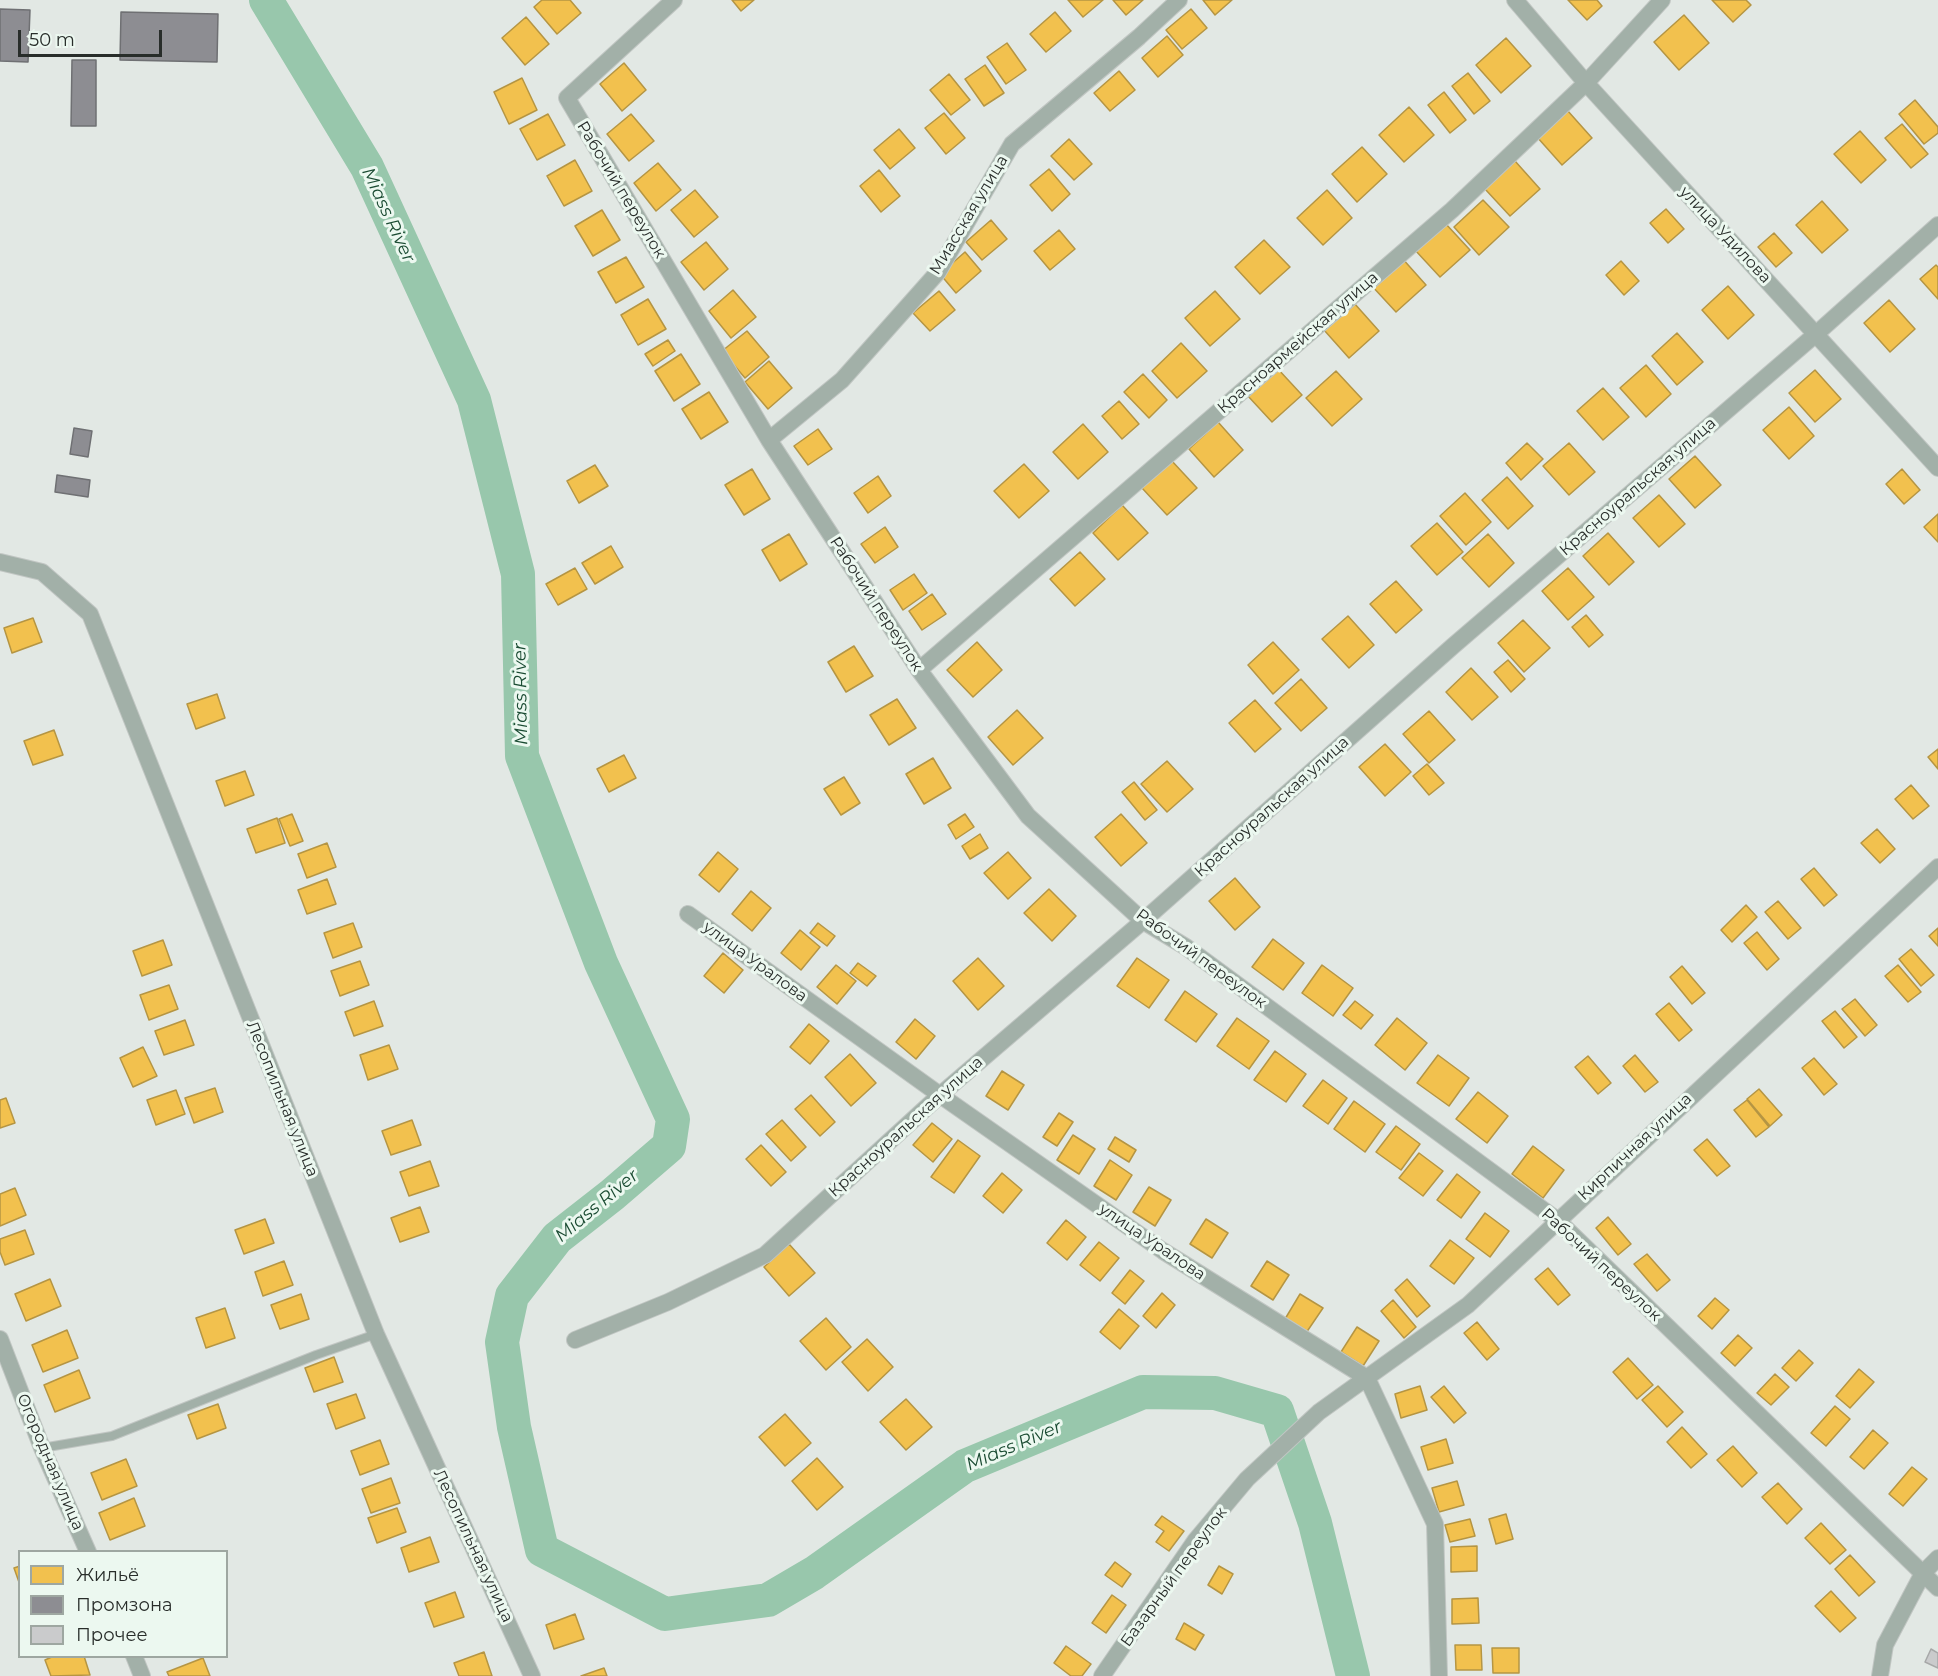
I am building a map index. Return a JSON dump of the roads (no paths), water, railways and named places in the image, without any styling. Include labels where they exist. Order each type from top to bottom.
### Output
[{"type":"street","name":"Рабочий переулок","points":[[674,0],[567,98],[769,440],[919,670],[1028,816],[1143,921],[1186,947],[1557,1220],[1938,1588]]},
{"type":"street","name":"Миасская улица","points":[[769,440],[842,380],[938,272],[1012,144],[1139,37],[1179,0]]},
{"type":"street","name":"улица Удилова","points":[[1515,0],[1586,83],[1938,468]]},
{"type":"street","name":"Красноармейская улица","points":[[919,670],[1452,210],[1586,83],[1662,0]]},
{"type":"street","name":"Красноуральская улица","points":[[575,1340],[668,1302],[765,1255],[940,1095],[1143,921],[1453,646],[1816,334],[1938,225]]},
{"type":"street","name":"Лесопильная улица","points":[[0,562],[42,572],[90,614],[375,1334],[532,1676]]},
{"type":"street","name":"Кирпичная улица","points":[[1319,1412],[1467,1305],[1938,867]]},
{"type":"street","name":"улица Уралова","points":[[688,914],[940,1095],[1163,1251],[1367,1378]]},
{"type":"street","name":"Огородная улица","points":[[0,1340],[42,1448],[88,1550]]},
{"type":"street","points":[[1367,1378],[1435,1524],[1439,1676]]},
{"type":"street","name":"Базарный переулок","points":[[1102,1676],[1195,1541],[1247,1479],[1319,1412]]},
{"type":"street","points":[[1880,1676],[1885,1645],[1923,1573],[1938,1558]]},
{"type":"street","points":[[135,1658],[142,1676]]},
{"type":"lane","points":[[42,1448],[112,1436],[375,1334]]},
{"type":"waterway","name":"Miass River","points":[[266,0],[367,167],[474,400],[518,574],[522,756],[601,963],[673,1119],[669,1146],[557,1238],[512,1296],[502,1342],[514,1427],[542,1550],[665,1614],[768,1600],[814,1573],[965,1466],[1143,1392],[1215,1393],[1277,1411],[1315,1523],[1353,1676]]}]
